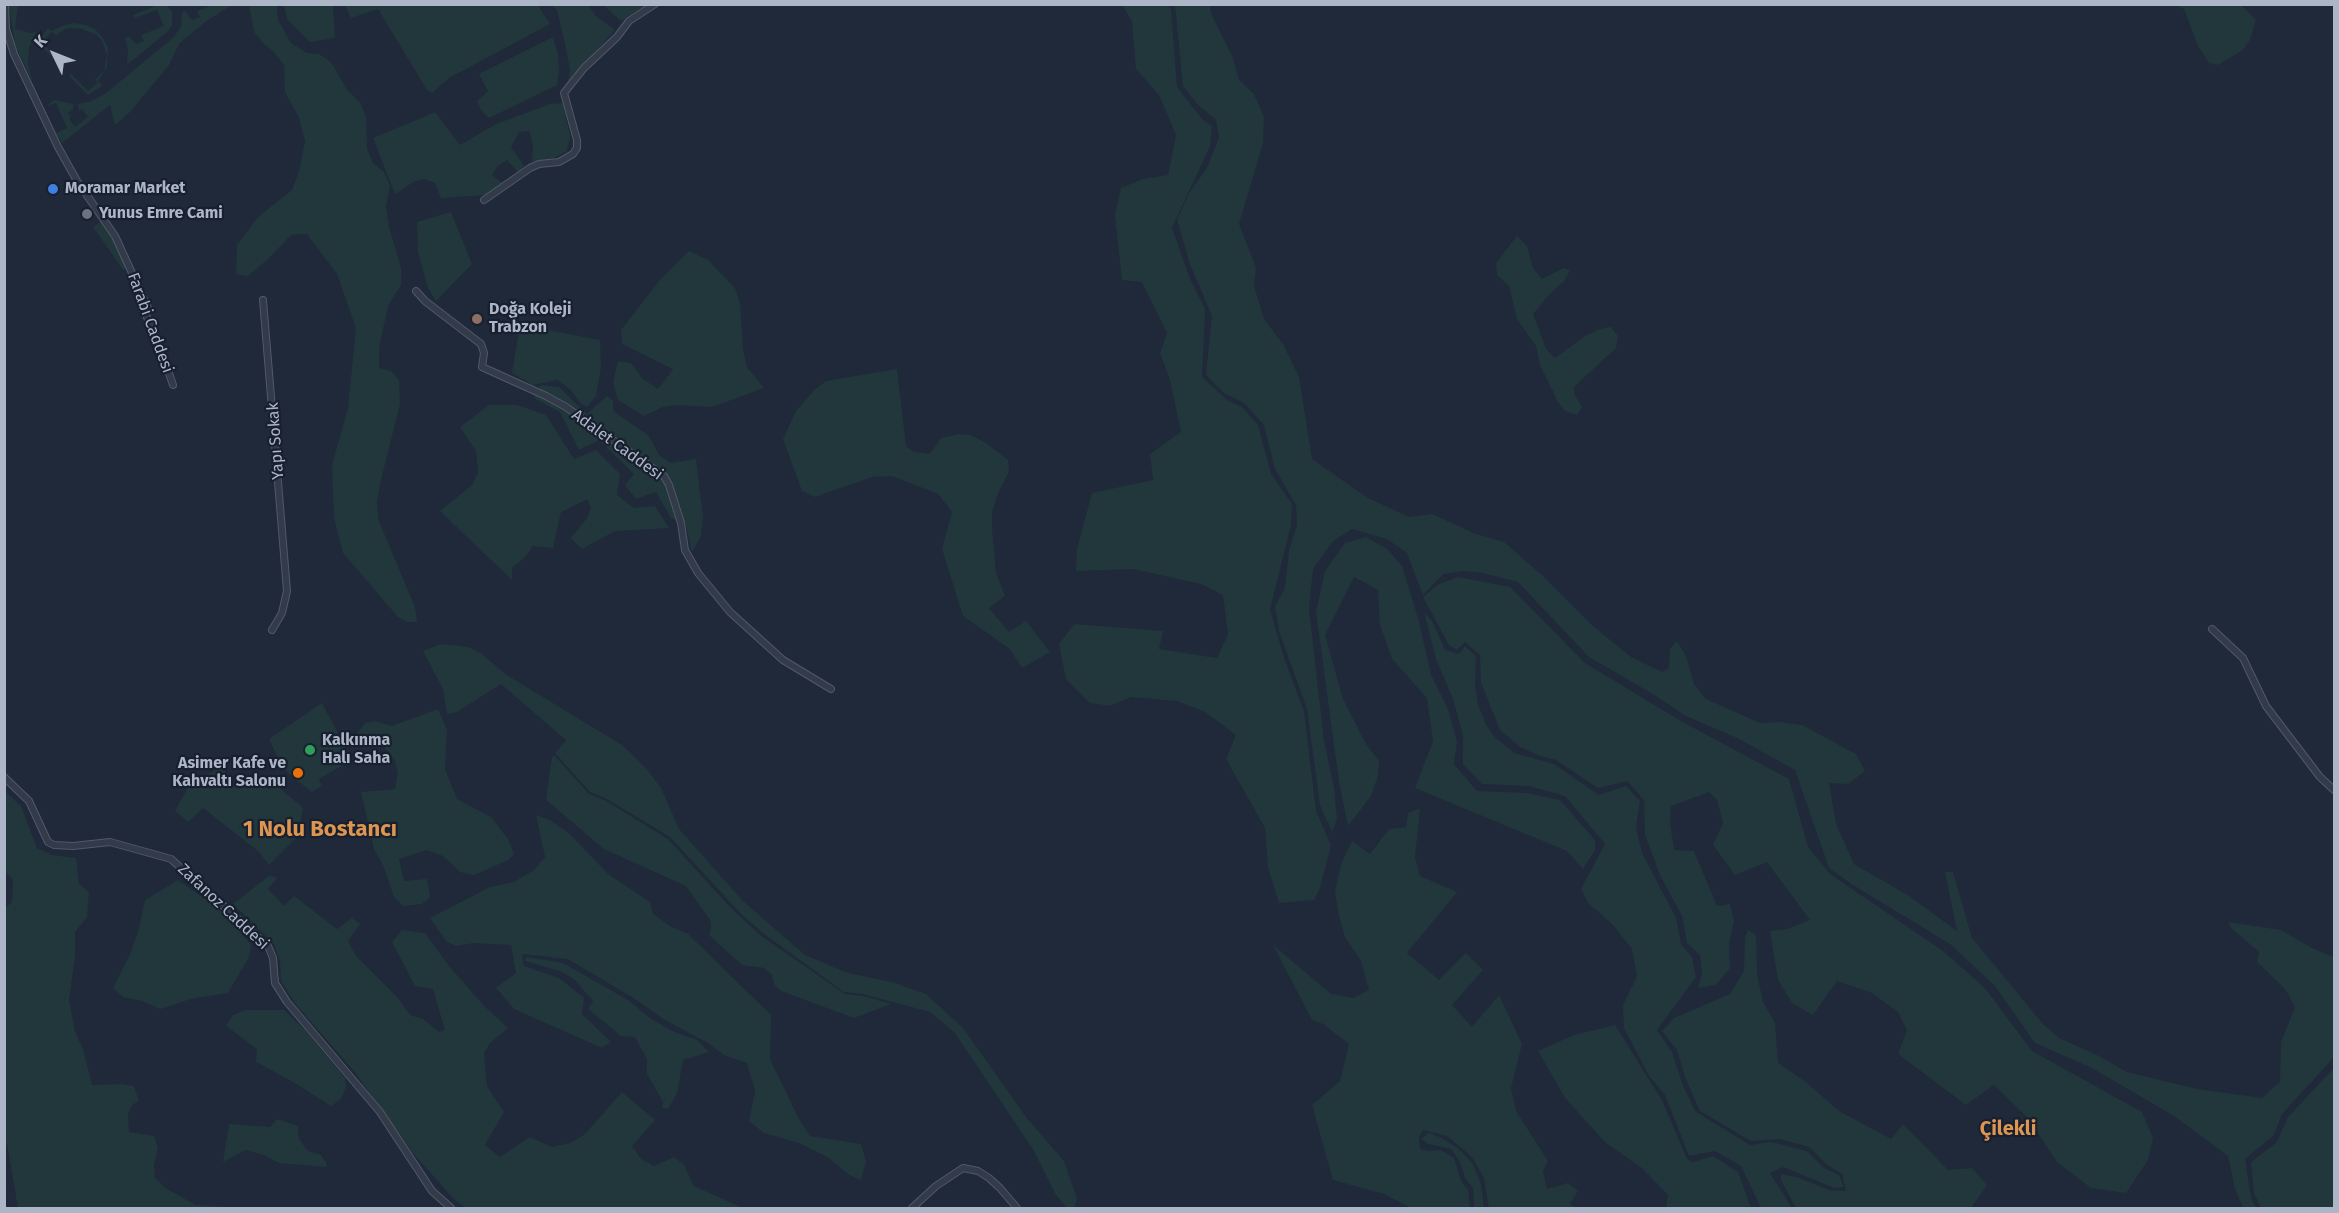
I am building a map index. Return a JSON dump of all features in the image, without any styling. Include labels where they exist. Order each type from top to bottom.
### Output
[{"type":"street","name":"Farabi Caddesi","points":[[5,4],[6,29],[14,54],[76,181],[115,236],[148,308],[146,315],[173,385]]},
{"type":"street","points":[[484,200],[530,168],[539,164],[559,162],[573,154],[577,148],[577,140],[564,93],[584,68],[617,37],[629,21],[655,4]]},
{"type":"street","name":"Adalet Caddesi","points":[[416,291],[425,301],[481,344],[484,360],[482,368],[566,407],[663,476],[669,485],[681,523],[685,550],[698,573],[730,612],[783,660],[831,689]]},
{"type":"street","name":"Yapı Sokak","points":[[263,300],[285,582],[285,605],[272,630]]},
{"type":"street","points":[[2212,629],[2243,658],[2266,706],[2320,777],[2334,790]]},
{"type":"street","name":"Zafanoz Caddesi","points":[[4,777],[29,801],[48,842],[54,845],[72,846],[110,842],[171,859],[268,946],[273,958],[275,983],[287,1002],[380,1112],[432,1191],[451,1209]]},
{"type":"street","points":[[912,1209],[936,1186],[963,1168],[978,1171],[989,1178],[1017,1209]]},
{"type":"green space","points":[[215,4],[232,5],[205,22],[179,44],[169,65],[130,112],[115,125],[110,105],[62,143],[56,133],[67,128],[56,103],[47,106],[54,100],[73,104],[73,109],[68,113],[75,127],[88,117],[82,109],[79,111],[78,104],[92,101],[106,93],[174,37],[181,26],[182,12],[185,11],[192,20],[200,17],[197,11]]},
{"type":"green space","points":[[9,5],[18,5],[15,29],[36,32],[29,47],[28,63],[32,80],[15,45]]},
{"type":"green space","points":[[158,5],[167,5],[172,12],[172,25],[168,31],[127,65],[128,50],[125,39],[129,36],[136,44],[144,41],[141,35],[164,26],[157,10],[134,18],[133,15]]},
{"type":"green space","points":[[249,5],[277,5],[278,20],[291,43],[307,53],[319,54],[331,62],[348,91],[360,102],[366,117],[367,149],[373,163],[384,172],[390,186],[386,206],[389,227],[401,268],[401,285],[388,306],[379,348],[379,368],[391,371],[399,380],[400,404],[377,503],[379,521],[415,607],[417,622],[407,622],[398,617],[343,553],[334,518],[332,465],[348,408],[356,328],[337,274],[307,234],[291,235],[248,276],[236,274],[237,245],[258,217],[292,190],[299,171],[305,141],[299,118],[285,92],[284,65],[254,32]]},
{"type":"green space","points":[[284,5],[333,5],[335,38],[310,42],[287,19]]},
{"type":"green space","points":[[345,5],[538,5],[550,24],[449,78],[432,93],[427,90],[378,9],[351,18]]},
{"type":"green space","points":[[552,5],[588,5],[596,16],[615,30],[568,82],[570,70],[565,44],[557,10]]},
{"type":"green space","points":[[603,5],[646,5],[621,21]]},
{"type":"green space","points":[[1122,5],[1168,5],[1171,9],[1177,87],[1203,120],[1212,126],[1210,146],[1172,228],[1190,279],[1205,309],[1202,377],[1227,400],[1242,407],[1258,425],[1271,474],[1292,504],[1291,525],[1270,609],[1284,658],[1304,711],[1316,811],[1331,845],[1320,888],[1314,900],[1279,903],[1268,867],[1265,828],[1226,759],[1236,735],[1205,712],[1177,701],[1131,697],[1110,706],[1090,703],[1066,679],[1059,644],[1074,624],[1163,631],[1159,649],[1217,658],[1228,634],[1223,595],[1201,584],[1133,569],[1076,571],[1077,549],[1092,493],[1153,480],[1150,454],[1181,432],[1170,380],[1160,353],[1167,333],[1142,282],[1122,280],[1115,215],[1121,188],[1143,179],[1168,175],[1176,135],[1159,95],[1136,69],[1132,21]]},
{"type":"green space","points":[[1175,5],[1210,5],[1211,13],[1233,58],[1239,80],[1254,94],[1264,117],[1263,143],[1239,224],[1256,268],[1254,286],[1264,319],[1283,344],[1299,377],[1312,459],[1368,498],[1409,517],[1432,514],[1476,534],[1504,542],[1544,577],[1594,627],[1631,657],[1662,672],[1669,668],[1670,649],[1677,641],[1686,656],[1694,684],[1706,699],[1760,723],[1779,722],[1802,725],[1856,754],[1865,771],[1848,784],[1829,783],[1836,824],[1854,864],[1909,896],[1957,931],[1945,872],[1953,872],[1972,938],[2042,1023],[2059,1038],[2127,1072],[2197,1089],[2262,1098],[2280,1082],[2281,1042],[2295,1007],[2285,989],[2257,962],[2259,952],[2231,928],[2228,922],[2281,930],[2314,949],[2334,957],[2334,1057],[2282,1114],[2274,1135],[2245,1159],[2251,1198],[2256,1208],[2243,1208],[2235,1189],[2228,1156],[2174,1116],[2092,1068],[2035,1043],[1995,986],[1950,944],[1829,868],[1795,770],[1737,738],[1684,715],[1589,657],[1518,582],[1464,571],[1443,574],[1423,595],[1407,553],[1387,539],[1352,529],[1333,541],[1313,569],[1309,609],[1324,741],[1334,788],[1337,819],[1332,832],[1320,805],[1307,709],[1279,631],[1275,606],[1285,588],[1289,551],[1297,525],[1296,505],[1275,469],[1264,425],[1244,403],[1224,393],[1206,375],[1212,316],[1190,264],[1177,220],[1189,193],[1207,168],[1219,137],[1216,120],[1197,104],[1183,86]]},
{"type":"green space","points":[[2176,5],[2241,5],[2256,20],[2250,40],[2243,50],[2218,65],[2209,63],[2198,46],[2184,9]]},
{"type":"green space","points":[[74,23],[95,29],[108,48],[107,67],[98,81],[102,86],[88,95],[69,76],[71,74],[88,91],[98,82],[95,79],[104,71],[107,55],[97,35],[73,28],[65,29],[56,36],[52,32],[41,42],[59,60],[57,62],[38,42],[48,28],[52,31]]},
{"type":"green space","points":[[553,37],[558,54],[557,85],[489,118],[481,110],[477,101],[488,91],[479,74]]},
{"type":"green space","points":[[563,103],[570,136],[567,151],[548,161],[532,161],[533,146],[529,131],[519,132],[511,147],[524,166],[518,172],[507,160],[498,166],[492,175],[502,183],[487,195],[441,198],[435,183],[424,179],[415,181],[395,194],[373,138],[435,112],[460,145],[496,124],[550,104]]},
{"type":"green space","points":[[451,212],[472,264],[436,301],[428,288],[418,252],[417,222]]},
{"type":"green space","points":[[100,222],[105,224],[127,266],[123,270],[93,227]]},
{"type":"green space","points":[[1517,236],[1527,246],[1533,268],[1542,279],[1564,268],[1570,270],[1564,281],[1533,314],[1546,349],[1555,358],[1585,336],[1600,329],[1611,327],[1618,336],[1616,348],[1574,387],[1574,393],[1582,407],[1577,415],[1565,411],[1558,402],[1540,365],[1536,346],[1517,319],[1509,286],[1497,275],[1496,263]]},
{"type":"green space","points":[[689,251],[708,260],[735,288],[740,303],[743,349],[747,367],[764,388],[712,407],[679,405],[663,407],[644,416],[618,400],[613,382],[618,361],[631,363],[643,379],[658,389],[673,369],[622,344],[621,330],[659,281]]},
{"type":"green space","points":[[542,329],[600,340],[601,367],[596,396],[587,407],[581,404],[570,389],[557,380],[533,385],[512,373],[519,331]]},
{"type":"green space","points":[[897,369],[906,446],[914,452],[930,454],[941,438],[959,434],[970,435],[986,443],[1008,460],[1009,471],[992,512],[996,573],[1005,596],[989,608],[1009,632],[1026,621],[1050,652],[1022,668],[1010,649],[963,616],[942,549],[952,512],[938,494],[892,476],[872,477],[815,497],[802,491],[783,439],[796,411],[814,390],[826,381]]},
{"type":"green space","points":[[540,385],[559,387],[587,414],[607,396],[613,401],[613,411],[648,435],[660,456],[671,463],[696,459],[703,518],[701,536],[692,552],[686,526],[671,518],[656,492],[636,499],[625,485],[634,474],[599,440],[579,450],[560,412],[534,398]]},
{"type":"green space","points":[[489,405],[517,405],[546,415],[574,459],[596,450],[620,474],[617,495],[634,508],[655,506],[669,528],[615,531],[582,549],[571,538],[587,518],[591,508],[587,499],[561,512],[553,548],[533,546],[525,557],[512,568],[512,580],[440,511],[472,485],[478,473],[476,451],[460,427]]},
{"type":"green space","points":[[1366,537],[1387,549],[1402,566],[1419,621],[1431,675],[1448,709],[1457,741],[1454,764],[1477,791],[1527,793],[1560,800],[1595,840],[1595,850],[1583,869],[1567,851],[1415,788],[1433,741],[1427,698],[1392,659],[1380,625],[1378,590],[1354,577],[1325,635],[1343,699],[1366,744],[1379,761],[1378,776],[1371,796],[1348,826],[1339,782],[1316,612],[1325,571],[1345,543]]},
{"type":"green space","points":[[1458,577],[1510,587],[1585,663],[1679,720],[1789,779],[1808,847],[1830,874],[1943,951],[1985,988],[2032,1051],[2142,1112],[2153,1138],[2148,1160],[2126,1193],[2091,1188],[2057,1162],[2028,1118],[1994,1085],[1966,1105],[1898,1054],[1907,1030],[1898,1012],[1872,993],[1837,981],[1813,1015],[1792,1003],[1778,980],[1770,931],[1787,929],[1810,920],[1767,862],[1735,875],[1713,845],[1723,823],[1717,800],[1709,792],[1671,806],[1670,822],[1674,850],[1694,851],[1717,906],[1730,904],[1734,921],[1729,943],[1730,968],[1716,985],[1698,988],[1702,974],[1700,955],[1687,943],[1682,916],[1660,875],[1645,835],[1644,800],[1627,781],[1598,788],[1556,760],[1520,747],[1500,730],[1481,683],[1480,655],[1465,642],[1457,650],[1449,645],[1423,597],[1437,585]]},
{"type":"green space","points":[[1424,612],[1432,621],[1445,650],[1459,654],[1465,646],[1476,656],[1475,684],[1478,704],[1486,725],[1494,736],[1514,753],[1554,764],[1599,795],[1626,786],[1640,801],[1636,827],[1642,853],[1676,918],[1681,944],[1692,957],[1696,977],[1657,1030],[1672,1052],[1682,1083],[1695,1111],[1750,1145],[1771,1142],[1807,1151],[1824,1168],[1839,1175],[1844,1187],[1834,1188],[1783,1167],[1770,1173],[1792,1208],[1761,1208],[1741,1166],[1715,1151],[1689,1156],[1665,1095],[1649,1076],[1624,1028],[1623,1005],[1637,976],[1632,949],[1612,924],[1588,903],[1581,889],[1605,844],[1565,796],[1529,786],[1482,784],[1463,764],[1463,735],[1453,699],[1436,659]]},
{"type":"green space","points":[[441,644],[468,647],[482,654],[505,674],[622,745],[646,768],[661,788],[679,829],[743,901],[805,955],[845,972],[895,983],[926,994],[963,1028],[1026,1117],[1064,1161],[1077,1199],[1074,1208],[1067,1208],[1056,1195],[1034,1151],[955,1033],[930,1012],[863,994],[844,992],[764,934],[741,914],[670,837],[607,799],[590,792],[555,753],[566,740],[501,684],[457,712],[447,714],[443,689],[423,651]]},
{"type":"green space","name":"Kalkınma Halı Saha","points":[[322,703],[352,760],[319,779],[322,786],[312,792],[282,766],[269,739]]},
{"type":"green space","points":[[438,709],[447,730],[445,769],[457,799],[491,817],[508,839],[514,854],[508,860],[474,875],[460,872],[443,856],[427,850],[399,859],[404,881],[427,879],[430,897],[422,904],[403,906],[394,897],[383,865],[374,849],[361,792],[395,789],[398,773],[394,759],[384,747],[356,735],[365,723],[375,721],[392,726]]},
{"type":"green space","points":[[555,756],[589,794],[606,801],[668,839],[729,906],[760,935],[845,994],[863,996],[891,1004],[854,1018],[781,991],[774,984],[772,975],[764,968],[742,965],[709,935],[710,920],[686,886],[604,849],[546,800],[552,757]]},
{"type":"green space","points":[[221,766],[239,789],[259,775],[272,781],[303,808],[298,836],[269,865],[258,851],[203,808],[188,822],[175,811],[189,786]]},
{"type":"green space","points":[[5,791],[21,806],[37,848],[52,855],[76,858],[79,884],[89,892],[87,917],[75,932],[75,957],[69,1000],[75,1032],[83,1049],[92,1085],[134,1086],[139,1101],[132,1105],[128,1114],[129,1132],[154,1136],[158,1148],[154,1165],[155,1178],[167,1189],[196,1205],[244,1208],[18,1208],[4,1138],[4,909],[12,902],[13,880],[5,871]]},
{"type":"green space","points":[[1420,808],[1415,857],[1420,876],[1457,892],[1407,953],[1439,980],[1466,953],[1483,970],[1452,1005],[1472,1027],[1499,995],[1522,1044],[1511,1088],[1516,1111],[1548,1161],[1543,1171],[1547,1189],[1568,1183],[1578,1191],[1570,1204],[1576,1208],[1489,1208],[1484,1178],[1472,1157],[1447,1136],[1423,1130],[1419,1137],[1420,1149],[1441,1150],[1454,1158],[1461,1181],[1468,1190],[1470,1208],[1411,1208],[1384,1194],[1333,1180],[1312,1105],[1340,1081],[1349,1044],[1323,1024],[1312,1020],[1273,945],[1331,994],[1353,998],[1369,990],[1361,961],[1345,937],[1338,912],[1335,891],[1341,864],[1352,841],[1370,854],[1389,829],[1406,827],[1408,813]]},
{"type":"green space","points":[[536,815],[550,820],[570,834],[608,874],[650,902],[653,914],[670,926],[688,934],[771,1015],[770,1059],[800,1121],[810,1136],[861,1144],[866,1161],[861,1180],[849,1175],[829,1158],[799,1143],[764,1133],[749,1121],[755,1091],[747,1063],[724,1055],[708,1043],[665,1020],[635,999],[568,959],[522,954],[524,966],[559,978],[584,998],[582,1014],[611,1042],[602,1048],[514,1009],[496,988],[516,973],[511,945],[474,943],[456,946],[446,941],[430,918],[490,887],[514,882],[534,870],[545,857]]},
{"type":"green space","points":[[270,875],[277,878],[268,889],[284,906],[294,896],[337,929],[352,918],[360,924],[348,941],[356,956],[397,997],[410,1015],[423,1019],[439,1032],[445,1030],[433,989],[415,986],[392,942],[402,930],[425,933],[449,966],[484,1006],[508,1028],[490,1043],[484,1053],[487,1086],[504,1112],[485,1145],[500,1157],[530,1137],[552,1147],[570,1143],[584,1135],[622,1092],[655,1120],[632,1146],[641,1159],[654,1166],[674,1157],[684,1165],[694,1186],[743,1208],[465,1208],[452,1197],[412,1152],[354,1071],[297,1006],[281,981],[280,961],[274,944],[233,904]]},
{"type":"green space","points":[[178,880],[214,905],[235,925],[251,945],[249,957],[228,993],[194,998],[160,1009],[142,1001],[123,997],[113,988],[138,932],[145,900]]},
{"type":"green space","points":[[1748,930],[1756,935],[1757,974],[1763,1002],[1775,1023],[1778,1063],[1806,1082],[1839,1111],[1891,1139],[1903,1124],[1948,1170],[1972,1168],[1987,1185],[1971,1208],[1796,1208],[1781,1180],[1781,1174],[1799,1178],[1829,1190],[1846,1191],[1842,1174],[1827,1165],[1809,1147],[1779,1139],[1751,1141],[1700,1111],[1685,1077],[1677,1050],[1662,1031],[1674,1018],[1730,994],[1744,971],[1745,937]]},
{"type":"green space","points":[[526,957],[563,963],[628,1000],[650,1018],[672,1031],[697,1040],[709,1052],[683,1060],[677,1093],[668,1109],[662,1108],[663,1102],[647,1074],[647,1059],[635,1037],[621,1036],[588,1009],[593,1001],[574,979],[560,971],[525,961]]},
{"type":"green space","points":[[246,1010],[284,1010],[306,1031],[345,1078],[346,1087],[341,1099],[331,1106],[256,1062],[257,1049],[226,1026],[233,1015]]},
{"type":"green space","points":[[1615,1025],[1662,1100],[1687,1159],[1693,1162],[1713,1156],[1738,1172],[1751,1208],[1666,1208],[1668,1195],[1642,1168],[1606,1143],[1565,1098],[1538,1051],[1574,1035]]},
{"type":"green space","points":[[2334,1068],[2334,1208],[2261,1208],[2254,1193],[2251,1162],[2277,1142],[2288,1117]]},
{"type":"green space","points":[[277,1119],[298,1126],[299,1139],[308,1151],[321,1155],[327,1164],[326,1167],[279,1163],[264,1155],[246,1150],[223,1162],[229,1124],[270,1127]]},
{"type":"green space","points":[[1429,1133],[1459,1149],[1473,1164],[1481,1184],[1484,1208],[1474,1208],[1473,1188],[1465,1178],[1460,1162],[1451,1149],[1428,1144],[1421,1139]]},
{"type":"place","name":"Moramar Market","points":[[53,189]]},
{"type":"place","name":"Yunus Emre Cami","points":[[87,214]]},
{"type":"place","name":"Doğa Koleji Trabzon","points":[[477,319]]},
{"type":"place","name":"Kalkınma Halı Saha","points":[[310,750]]},
{"type":"place","name":"Asimer Kafe ve Kahvaltı Salonu","points":[[298,773]]},
{"type":"district","name":"1 Nolu Bostancı","points":[[320,830]]},
{"type":"district","name":"Çilekli","points":[[2008,1129]]}]
